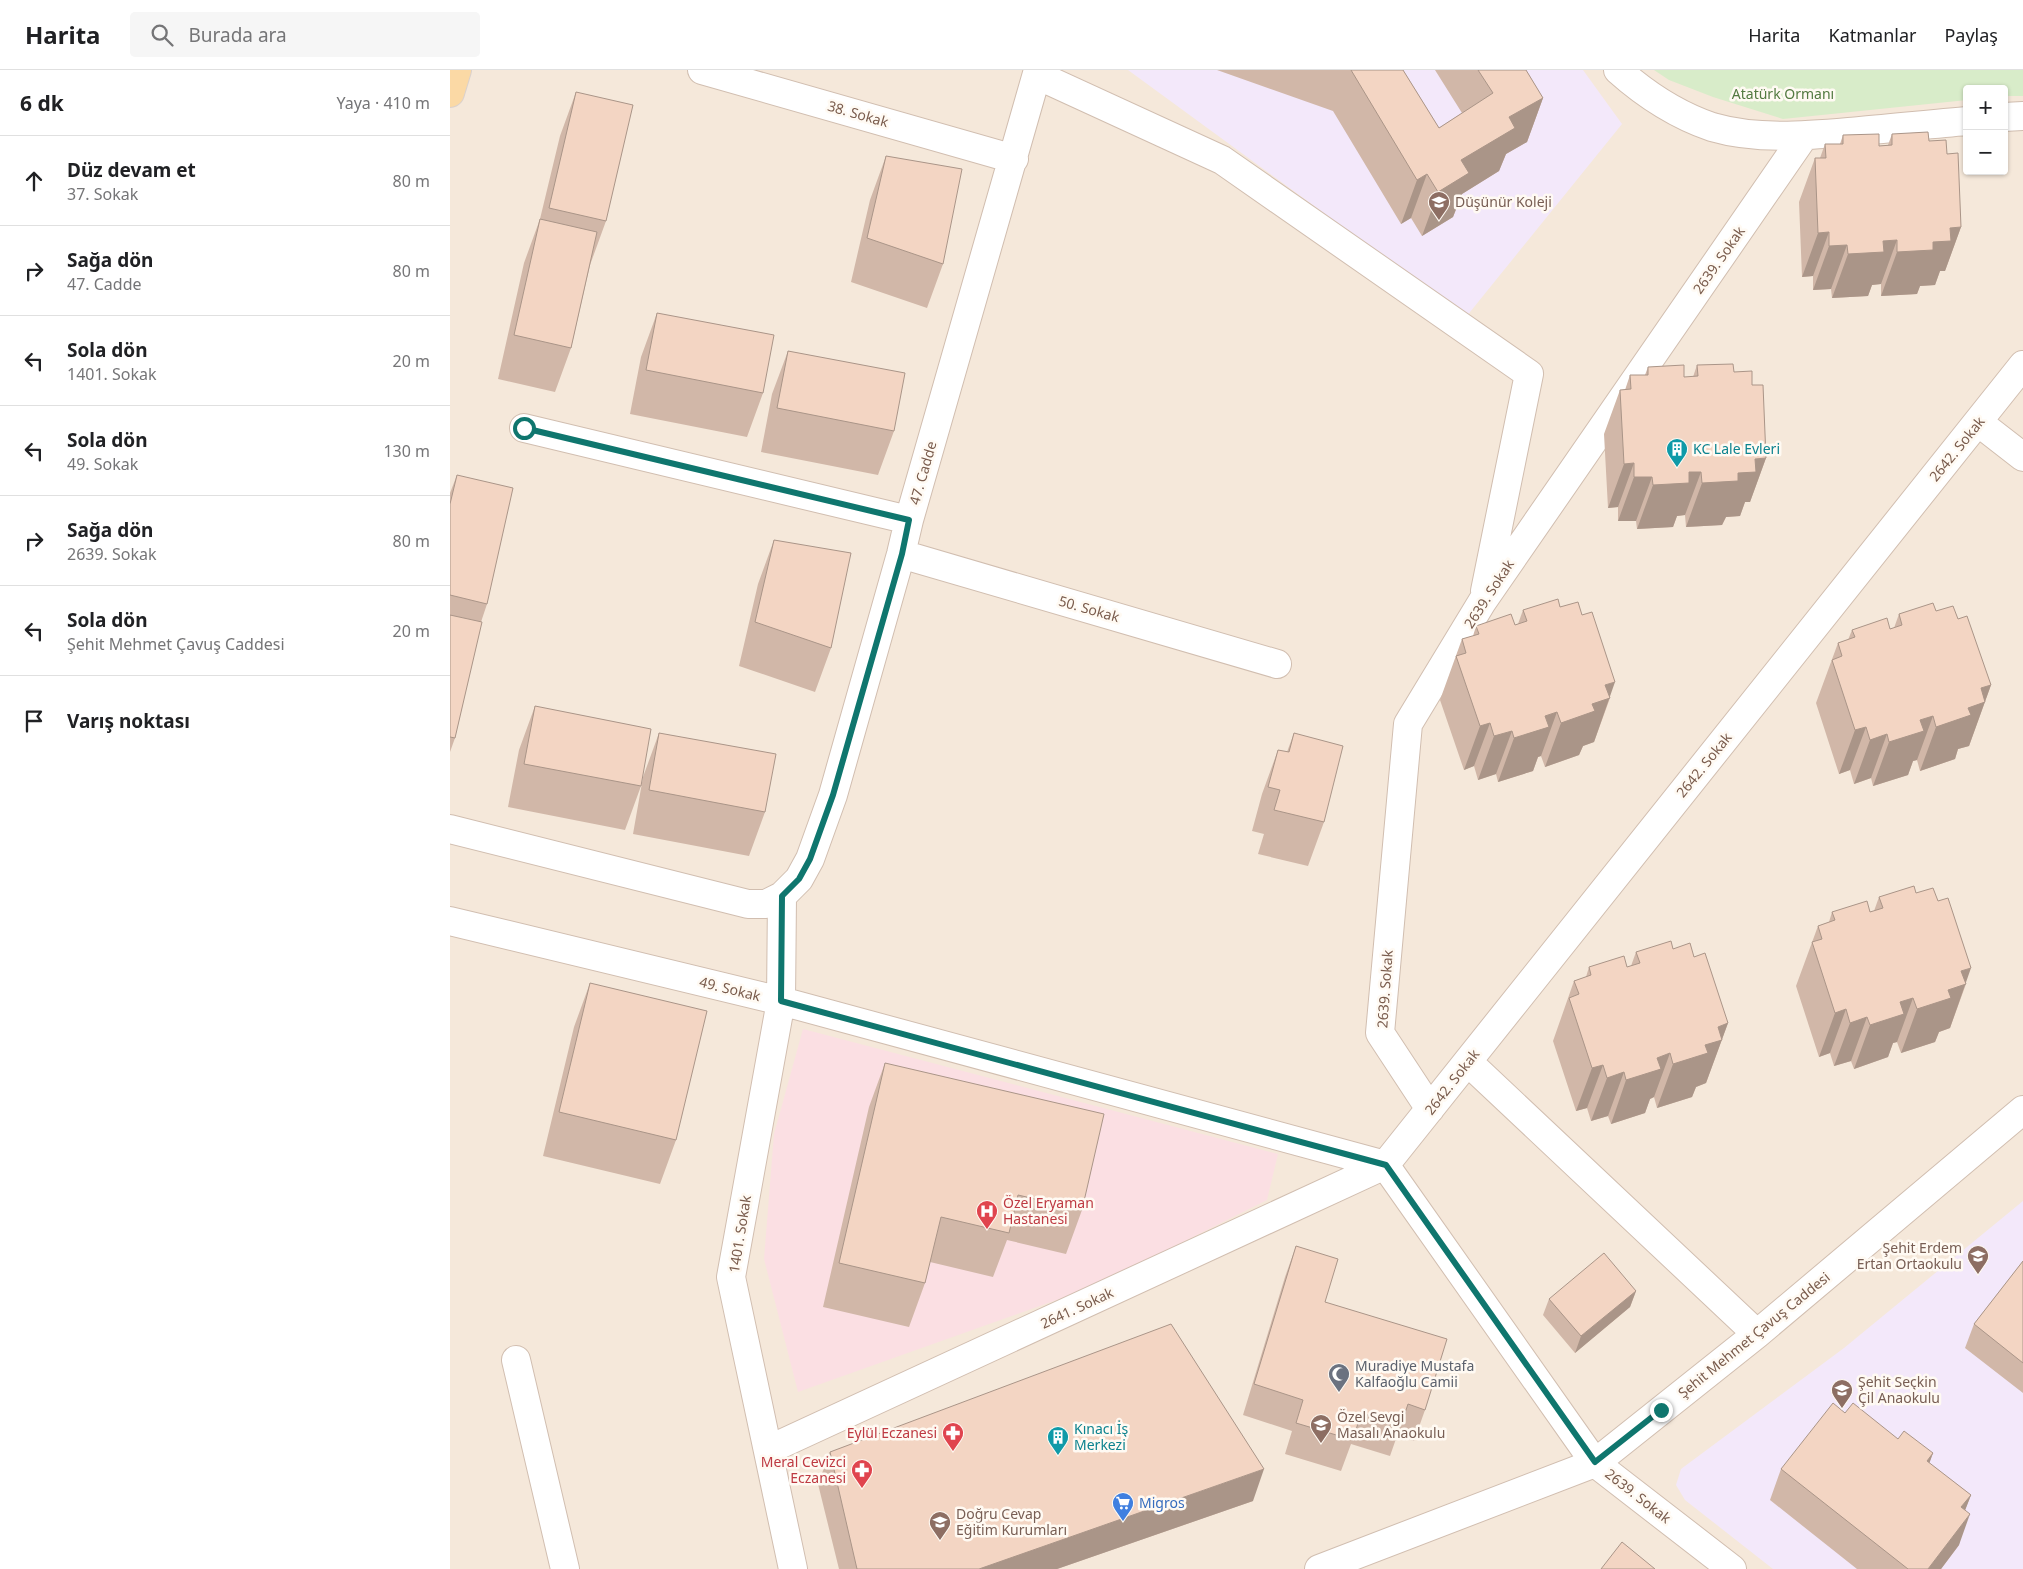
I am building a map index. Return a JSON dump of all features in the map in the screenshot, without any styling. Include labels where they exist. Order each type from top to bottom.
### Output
[{"type":"main road","points":[[450,93],[457,70]]},
{"type":"street","name":"38. Sokak","points":[[702,70],[1014,159]]},
{"type":"street","points":[[1618,70],[1634,84],[1672,110],[1713,127],[1750,134],[1804,136],[1963,121]]},
{"type":"street","name":"47. Cadde","points":[[782,896],[799,879],[810,859],[833,795],[902,554],[909,520],[1038,73]]},
{"type":"street","points":[[1038,73],[1222,160],[1529,374],[1482,602]]},
{"type":"street","points":[[2008,117],[2023,116]]},
{"type":"street","name":"2639. Sokak","points":[[1430,1110],[1380,1033],[1408,724],[1482,602],[1804,136]]},
{"type":"street","name":"2642. Sokak","points":[[1386,1165],[2023,365]]},
{"type":"street","points":[[1978,422],[2023,457]]},
{"type":"street","points":[[524,428],[909,520]]},
{"type":"street","name":"50. Sokak","points":[[902,554],[1278,664]]},
{"type":"street","points":[[450,829],[748,904],[766,904],[782,896]]},
{"type":"street","name":"1401. Sokak","points":[[782,896],[781,1001],[731,1277],[793,1569]]},
{"type":"street","name":"49. Sokak","points":[[450,922],[781,1001],[1386,1165]]},
{"type":"street","points":[[1468,1062],[1758,1334]]},
{"type":"street","name":"Şehit Mehmet Çavuş Caddesi","points":[[1319,1569],[1595,1462],[1758,1334],[2020,1118]]},
{"type":"street","name":"2639. Sokak","points":[[1386,1165],[1595,1462],[1732,1569]]},
{"type":"street","name":"2641. Sokak","points":[[768,1450],[1386,1165]]},
{"type":"street","points":[[516,1360],[565,1569]]},
{"type":"shaded area","points":[[450,70],[2023,70],[2023,1569],[450,1569]]},
{"type":"shaded area","name":"Düşünür Koleji","points":[[1128,70],[1583,70],[1622,124],[1466,317]]},
{"type":"shaded area","name":"Özel Eryaman Hastanesi","points":[[803,1029],[1278,1154],[1267,1200],[1093,1287],[798,1392],[764,1259],[774,1134]]},
{"type":"shaded area","name":"Şehit Seçkin Çil Anaokulu","points":[[2023,1201],[2023,1569],[1773,1569],[1685,1500],[1676,1485],[1681,1469],[1844,1348]]},
{"type":"green space","name":"Atatürk Ormanı","points":[[1654,70],[2023,70],[2023,96],[2008,96],[2008,85],[1963,85],[1963,100],[1783,119],[1713,97],[1669,80]]},
{"type":"building","points":[[1351,70],[1403,70],[1439,128],[1493,93],[1478,70],[1526,70],[1543,98],[1509,117],[1515,128],[1461,160],[1469,173],[1438,192],[1427,174],[1417,180]]},
{"type":"building","points":[[576,92],[633,105],[606,221],[549,208]]},
{"type":"building","points":[[1928,132],[1929,141],[1946,140],[1947,154],[1958,153],[1961,227],[1950,228],[1951,241],[1933,242],[1933,250],[1897,252],[1897,240],[1883,241],[1884,252],[1848,254],[1847,245],[1829,246],[1829,232],[1818,233],[1815,158],[1826,158],[1825,144],[1843,144],[1843,135],[1879,134],[1879,146],[1892,145],[1892,134]]},
{"type":"building","points":[[886,156],[962,169],[943,264],[867,238]]},
{"type":"building","points":[[540,219],[597,232],[571,348],[514,335]]},
{"type":"building","points":[[657,313],[774,335],[763,393],[646,370]]},
{"type":"building","points":[[788,351],[905,373],[894,431],[777,408]]},
{"type":"building","points":[[1733,364],[1734,372],[1752,371],[1752,385],[1763,385],[1766,458],[1755,459],[1756,472],[1738,473],[1738,481],[1702,483],[1701,472],[1689,472],[1689,483],[1653,485],[1652,477],[1634,477],[1634,463],[1624,464],[1620,390],[1631,389],[1630,375],[1648,375],[1648,367],[1684,365],[1684,377],[1698,376],[1697,365]]},
{"type":"building","points":[[457,475],[513,488],[487,604],[450,595],[450,504]]},
{"type":"building","points":[[774,540],[851,553],[831,648],[755,622]]},
{"type":"building","points":[[1558,599],[1560,607],[1578,602],[1582,615],[1592,612],[1615,682],[1605,685],[1610,698],[1592,704],[1595,711],[1561,723],[1557,712],[1545,716],[1549,727],[1514,738],[1512,731],[1494,736],[1490,723],[1480,726],[1456,656],[1466,653],[1462,639],[1479,634],[1476,626],[1511,614],[1515,625],[1527,621],[1523,610]]},
{"type":"building","points":[[1933,603],[1936,611],[1953,606],[1958,619],[1967,616],[1991,685],[1981,688],[1985,702],[1968,708],[1971,715],[1936,727],[1933,716],[1920,720],[1924,731],[1889,742],[1887,734],[1870,740],[1866,727],[1855,730],[1832,660],[1842,656],[1838,643],[1855,637],[1852,630],[1887,618],[1890,629],[1902,625],[1899,614]]},
{"type":"building","points":[[450,615],[482,622],[455,738],[450,737]]},
{"type":"building","points":[[535,706],[651,729],[641,786],[524,764]]},
{"type":"building","points":[[659,733],[776,754],[765,812],[649,790]]},
{"type":"building","points":[[1294,733],[1343,746],[1324,822],[1274,810],[1280,790],[1268,787],[1278,750],[1289,752]]},
{"type":"building","points":[[1914,886],[1916,893],[1933,888],[1938,901],[1948,898],[1971,968],[1961,971],[1966,984],[1948,990],[1951,998],[1917,1009],[1913,998],[1900,1002],[1904,1014],[1870,1025],[1867,1017],[1850,1023],[1846,1009],[1835,1013],[1812,942],[1822,939],[1818,926],[1835,920],[1832,912],[1867,901],[1870,912],[1883,908],[1879,897]]},
{"type":"building","points":[[1671,941],[1673,949],[1690,943],[1694,957],[1705,953],[1728,1023],[1718,1027],[1722,1040],[1705,1045],[1708,1053],[1673,1064],[1670,1053],[1657,1058],[1661,1069],[1626,1080],[1624,1072],[1607,1078],[1603,1065],[1592,1068],[1569,998],[1579,994],[1574,981],[1591,975],[1589,967],[1624,956],[1627,967],[1640,963],[1636,952]]},
{"type":"building","points":[[590,983],[707,1011],[676,1140],[559,1112]]},
{"type":"building","points":[[885,1063],[1104,1114],[1082,1210],[1018,1195],[1009,1233],[941,1217],[925,1283],[839,1263]]},
{"type":"building","name":"Muradiye Mustafa Kalfaoğlu Camii","points":[[1296,1246],[1338,1259],[1325,1302],[1447,1339],[1425,1410],[1408,1404],[1401,1425],[1361,1413],[1353,1440],[1296,1423],[1303,1400],[1254,1384]]},
{"type":"building","points":[[1604,1253],[1636,1291],[1581,1336],[1549,1299]]},
{"type":"building","points":[[2023,1261],[2023,1363],[1974,1324]]},
{"type":"building","name":"Kınacı İş Merkezi","points":[[1171,1324],[1264,1469],[979,1569],[857,1569],[830,1452]]},
{"type":"building","points":[[1833,1403],[1845,1413],[1853,1403],[1898,1439],[1904,1431],[1933,1453],[1927,1461],[1971,1495],[1961,1507],[1970,1514],[1928,1569],[1908,1569],[1781,1469]]},
{"type":"building","points":[[1622,1542],[1655,1569],[1601,1569]]},
{"type":"place","name":"Düşünür Koleji","points":[[1439,221]]},
{"type":"place","name":"KC Lale Evleri","points":[[1677,468]]},
{"type":"place","name":"Özel Eryaman Hastanesi","points":[[987,1230]]},
{"type":"place","name":"Şehit Erdem Ertan Ortaokulu","points":[[1978,1275]]},
{"type":"place","name":"Muradiye Mustafa Kalfaoğlu Camii","points":[[1339,1393]]},
{"type":"place","name":"Şehit Seçkin Çil Anaokulu","points":[[1842,1409]]},
{"type":"place","name":"Özel Sevgi Masalı Anaokulu","points":[[1321,1444]]},
{"type":"place","name":"Eylül Eczanesi","points":[[953,1452]]},
{"type":"place","name":"Kınacı İş Merkezi","points":[[1058,1456]]},
{"type":"place","name":"Meral Cevizci Eczanesi","points":[[862,1489]]},
{"type":"place","name":"Migros","points":[[1123,1522]]},
{"type":"place","name":"Doğru Cevap Eğitim Kurumları","points":[[940,1541]]},
{"type":"route","points":[[524,428],[909,520],[902,554],[833,795],[810,859],[799,879],[782,896],[781,1001],[1386,1165],[1595,1462],[1661,1410]]}]
